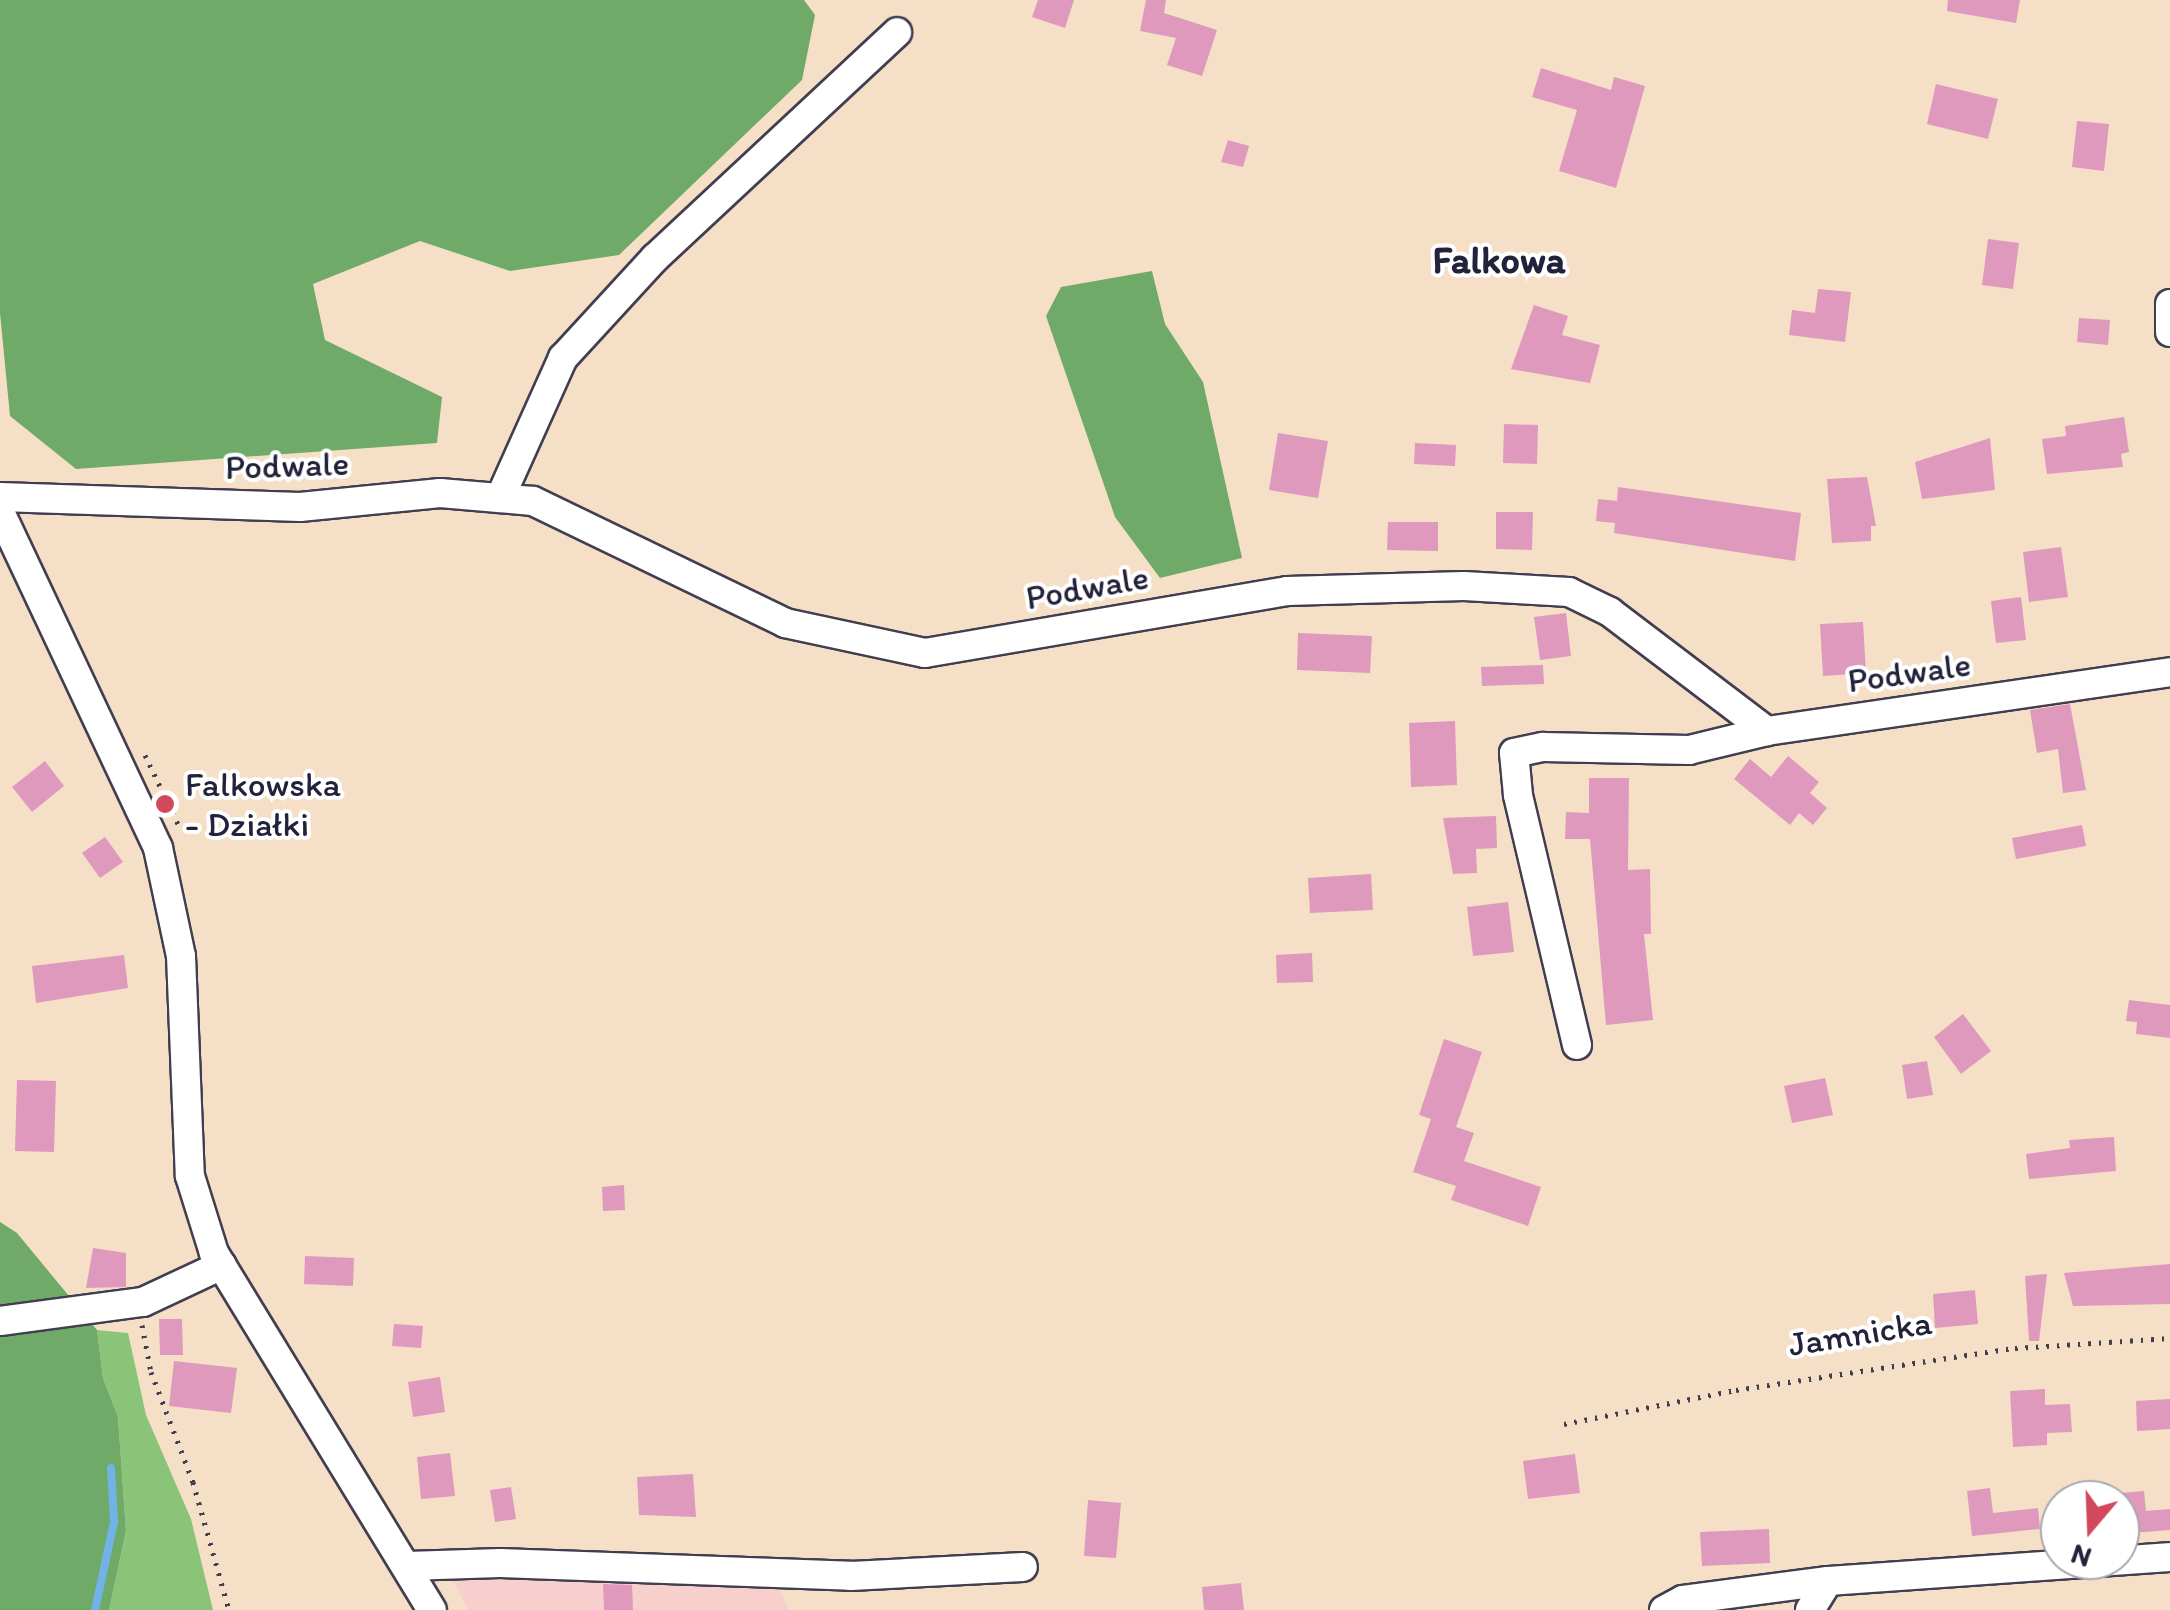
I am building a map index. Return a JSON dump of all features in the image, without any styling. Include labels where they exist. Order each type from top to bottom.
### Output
[{"type":"street","points":[[500,498],[559,365],[697,216],[897,32]]},
{"type":"street","points":[[2170,304],[2170,332]]},
{"type":"street","name":"Podwale","points":[[0,497],[300,507],[440,492],[533,501],[785,622],[925,654],[1287,591],[1464,586],[1569,592],[1610,612],[1767,731],[2170,672]]},
{"type":"street","points":[[0,512],[158,848],[181,956],[190,1176],[222,1264],[432,1610]]},
{"type":"street","points":[[1577,1045],[1518,795],[1514,753],[1543,747],[1688,750],[1767,731]]},
{"type":"street","points":[[0,1321],[142,1302],[222,1264]]},
{"type":"street","points":[[1664,1610],[1682,1600],[1828,1581],[2170,1558]]},
{"type":"street","points":[[406,1566],[500,1563],[851,1576],[1022,1567]]},
{"type":"street","points":[[1810,1610],[1828,1581]]},
{"type":"path","points":[[142,1302],[151,1372],[194,1482],[229,1610]]},
{"type":"path","name":"Jamnicka","points":[[1564,1424],[1957,1356],[2170,1338]]},
{"type":"shaded area","points":[[572,1573],[779,1588],[789,1610],[468,1610],[451,1577]]},
{"type":"green space","points":[[0,0],[804,0],[815,15],[802,80],[619,255],[510,271],[420,241],[313,284],[325,340],[442,397],[437,443],[76,469],[10,416],[0,313]]},
{"type":"green space","points":[[1152,271],[1165,324],[1203,382],[1242,558],[1160,578],[1115,517],[1046,316],[1061,287]]},
{"type":"green space","points":[[0,1222],[17,1233],[97,1330],[103,1378],[118,1417],[126,1531],[109,1610],[0,1610]]},
{"type":"green space","points":[[97,1330],[128,1333],[146,1415],[191,1519],[213,1610],[109,1610],[126,1531],[118,1417],[103,1378]]},
{"type":"building","points":[[1038,0],[1074,0],[1065,28],[1032,17]]},
{"type":"building","points":[[1146,0],[1166,0],[1164,13],[1217,30],[1202,76],[1167,65],[1176,38],[1140,31]]},
{"type":"building","points":[[1948,0],[2020,0],[2016,23],[1947,11]]},
{"type":"building","points":[[1541,68],[1611,90],[1614,77],[1645,86],[1616,188],[1559,171],[1577,110],[1532,97]]},
{"type":"building","points":[[1936,84],[1998,99],[1988,139],[1927,124]]},
{"type":"building","points":[[2077,121],[2109,124],[2104,171],[2072,167]]},
{"type":"building","points":[[1228,140],[1249,146],[1243,167],[1221,162]]},
{"type":"building","points":[[1988,239],[2019,243],[2013,289],[1982,285]]},
{"type":"building","points":[[1818,289],[1851,292],[1845,342],[1789,335],[1792,310],[1815,313]]},
{"type":"building","points":[[1534,305],[1568,316],[1562,335],[1600,345],[1590,383],[1511,369]]},
{"type":"building","points":[[2079,318],[2110,320],[2108,345],[2077,342]]},
{"type":"building","points":[[2124,417],[2129,452],[2121,454],[2123,467],[2047,474],[2042,439],[2066,436],[2065,426]]},
{"type":"building","points":[[1504,424],[1538,425],[1537,464],[1503,463]]},
{"type":"building","points":[[1278,433],[1328,441],[1318,498],[1269,490]]},
{"type":"building","points":[[1990,438],[1995,490],[1922,499],[1915,462]]},
{"type":"building","points":[[1415,443],[1456,445],[1455,466],[1414,464]]},
{"type":"building","points":[[1867,477],[1876,526],[1871,526],[1871,541],[1832,543],[1827,479]]},
{"type":"building","points":[[1618,487],[1801,513],[1795,561],[1614,533],[1615,523],[1596,521],[1598,499],[1617,501]]},
{"type":"building","points":[[1496,512],[1533,512],[1532,550],[1496,549]]},
{"type":"building","points":[[1388,522],[1438,522],[1438,551],[1387,550]]},
{"type":"building","points":[[2061,547],[2068,597],[2029,602],[2023,552]]},
{"type":"building","points":[[2021,597],[2026,640],[1996,643],[1991,601]]},
{"type":"building","points":[[1566,613],[1571,656],[1540,660],[1534,617]]},
{"type":"building","points":[[1863,622],[1866,673],[1823,676],[1820,624]]},
{"type":"building","points":[[1298,633],[1372,636],[1370,673],[1297,670]]},
{"type":"building","points":[[1543,665],[1544,684],[1482,686],[1481,667]]},
{"type":"building","points":[[2070,704],[2086,790],[2063,793],[2058,749],[2037,753],[2030,710]]},
{"type":"building","points":[[1455,721],[1457,785],[1411,787],[1409,723]]},
{"type":"building","points":[[1788,756],[1819,782],[1810,793],[1827,808],[1813,825],[1799,813],[1790,825],[1734,779],[1750,759],[1771,777]]},
{"type":"building","points":[[45,761],[64,786],[32,812],[12,787]]},
{"type":"building","points":[[1589,778],[1629,778],[1628,870],[1650,869],[1651,934],[1644,934],[1653,1020],[1606,1025],[1590,839],[1565,839],[1566,812],[1589,813]]},
{"type":"building","points":[[1496,816],[1497,848],[1476,849],[1477,873],[1453,874],[1443,818]]},
{"type":"building","points":[[2082,825],[2086,846],[2016,859],[2012,838]]},
{"type":"building","points":[[105,837],[123,862],[100,878],[82,853]]},
{"type":"building","points":[[1371,874],[1373,910],[1310,913],[1308,878]]},
{"type":"building","points":[[1508,902],[1514,952],[1473,956],[1467,907]]},
{"type":"building","points":[[1312,953],[1313,982],[1277,983],[1276,955]]},
{"type":"building","points":[[124,955],[128,988],[36,1003],[32,966]]},
{"type":"building","points":[[2129,1000],[2170,1005],[2170,1038],[2136,1034],[2137,1022],[2126,1021]]},
{"type":"building","points":[[1963,1014],[1991,1051],[1961,1074],[1934,1037]]},
{"type":"building","points":[[1444,1039],[1482,1052],[1456,1127],[1474,1133],[1464,1161],[1541,1187],[1528,1226],[1451,1200],[1456,1186],[1413,1172],[1431,1119],[1419,1115]]},
{"type":"building","points":[[1927,1061],[1933,1095],[1907,1099],[1902,1065]]},
{"type":"building","points":[[1825,1078],[1833,1115],[1792,1123],[1784,1086]]},
{"type":"building","points":[[17,1080],[56,1081],[54,1152],[15,1151]]},
{"type":"building","points":[[2114,1137],[2116,1171],[2029,1179],[2026,1154],[2070,1148],[2069,1140]]},
{"type":"building","points":[[624,1185],[625,1210],[603,1211],[602,1187]]},
{"type":"building","points":[[93,1248],[126,1253],[126,1287],[86,1288]]},
{"type":"building","points":[[305,1256],[354,1258],[353,1286],[304,1284]]},
{"type":"building","points":[[2170,1264],[2170,1304],[2073,1306],[2064,1273]]},
{"type":"building","points":[[2047,1274],[2039,1341],[2029,1341],[2025,1276]]},
{"type":"building","points":[[1975,1290],[1978,1324],[1935,1328],[1933,1294]]},
{"type":"building","points":[[159,1319],[182,1319],[183,1355],[160,1355]]},
{"type":"building","points":[[394,1324],[423,1326],[421,1348],[392,1346]]},
{"type":"building","points":[[174,1361],[237,1368],[231,1413],[169,1406]]},
{"type":"building","points":[[440,1377],[445,1412],[413,1417],[408,1382]]},
{"type":"building","points":[[2045,1389],[2045,1405],[2070,1404],[2072,1432],[2047,1433],[2047,1445],[2013,1447],[2010,1391]]},
{"type":"building","points":[[2170,1399],[2170,1429],[2137,1431],[2136,1401]]},
{"type":"building","points":[[450,1453],[455,1496],[421,1499],[417,1457]]},
{"type":"building","points":[[1575,1454],[1580,1493],[1528,1499],[1523,1461]]},
{"type":"building","points":[[693,1474],[696,1517],[639,1515],[637,1477]]},
{"type":"building","points":[[511,1487],[516,1519],[495,1522],[490,1490]]},
{"type":"building","points":[[1990,1488],[1993,1513],[2038,1508],[2040,1529],[1972,1536],[1967,1491]]},
{"type":"building","points":[[2140,1491],[2144,1491],[2146,1511],[2170,1509],[2170,1530],[2140,1532]]},
{"type":"building","points":[[1088,1500],[1121,1503],[1116,1558],[1084,1556]]},
{"type":"building","points":[[1769,1529],[1770,1563],[1702,1566],[1700,1532]]},
{"type":"building","points":[[1241,1583],[1244,1610],[1204,1610],[1202,1587]]},
{"type":"building","points":[[603,1584],[632,1585],[633,1610],[604,1610]]},
{"type":"waterway","points":[[95,1610],[114,1522],[111,1468]]},
{"type":"place","name":"Falkowska - Działki","points":[[165,804]]},
{"type":"district","name":"Falkowa","points":[[1499,261]]}]
